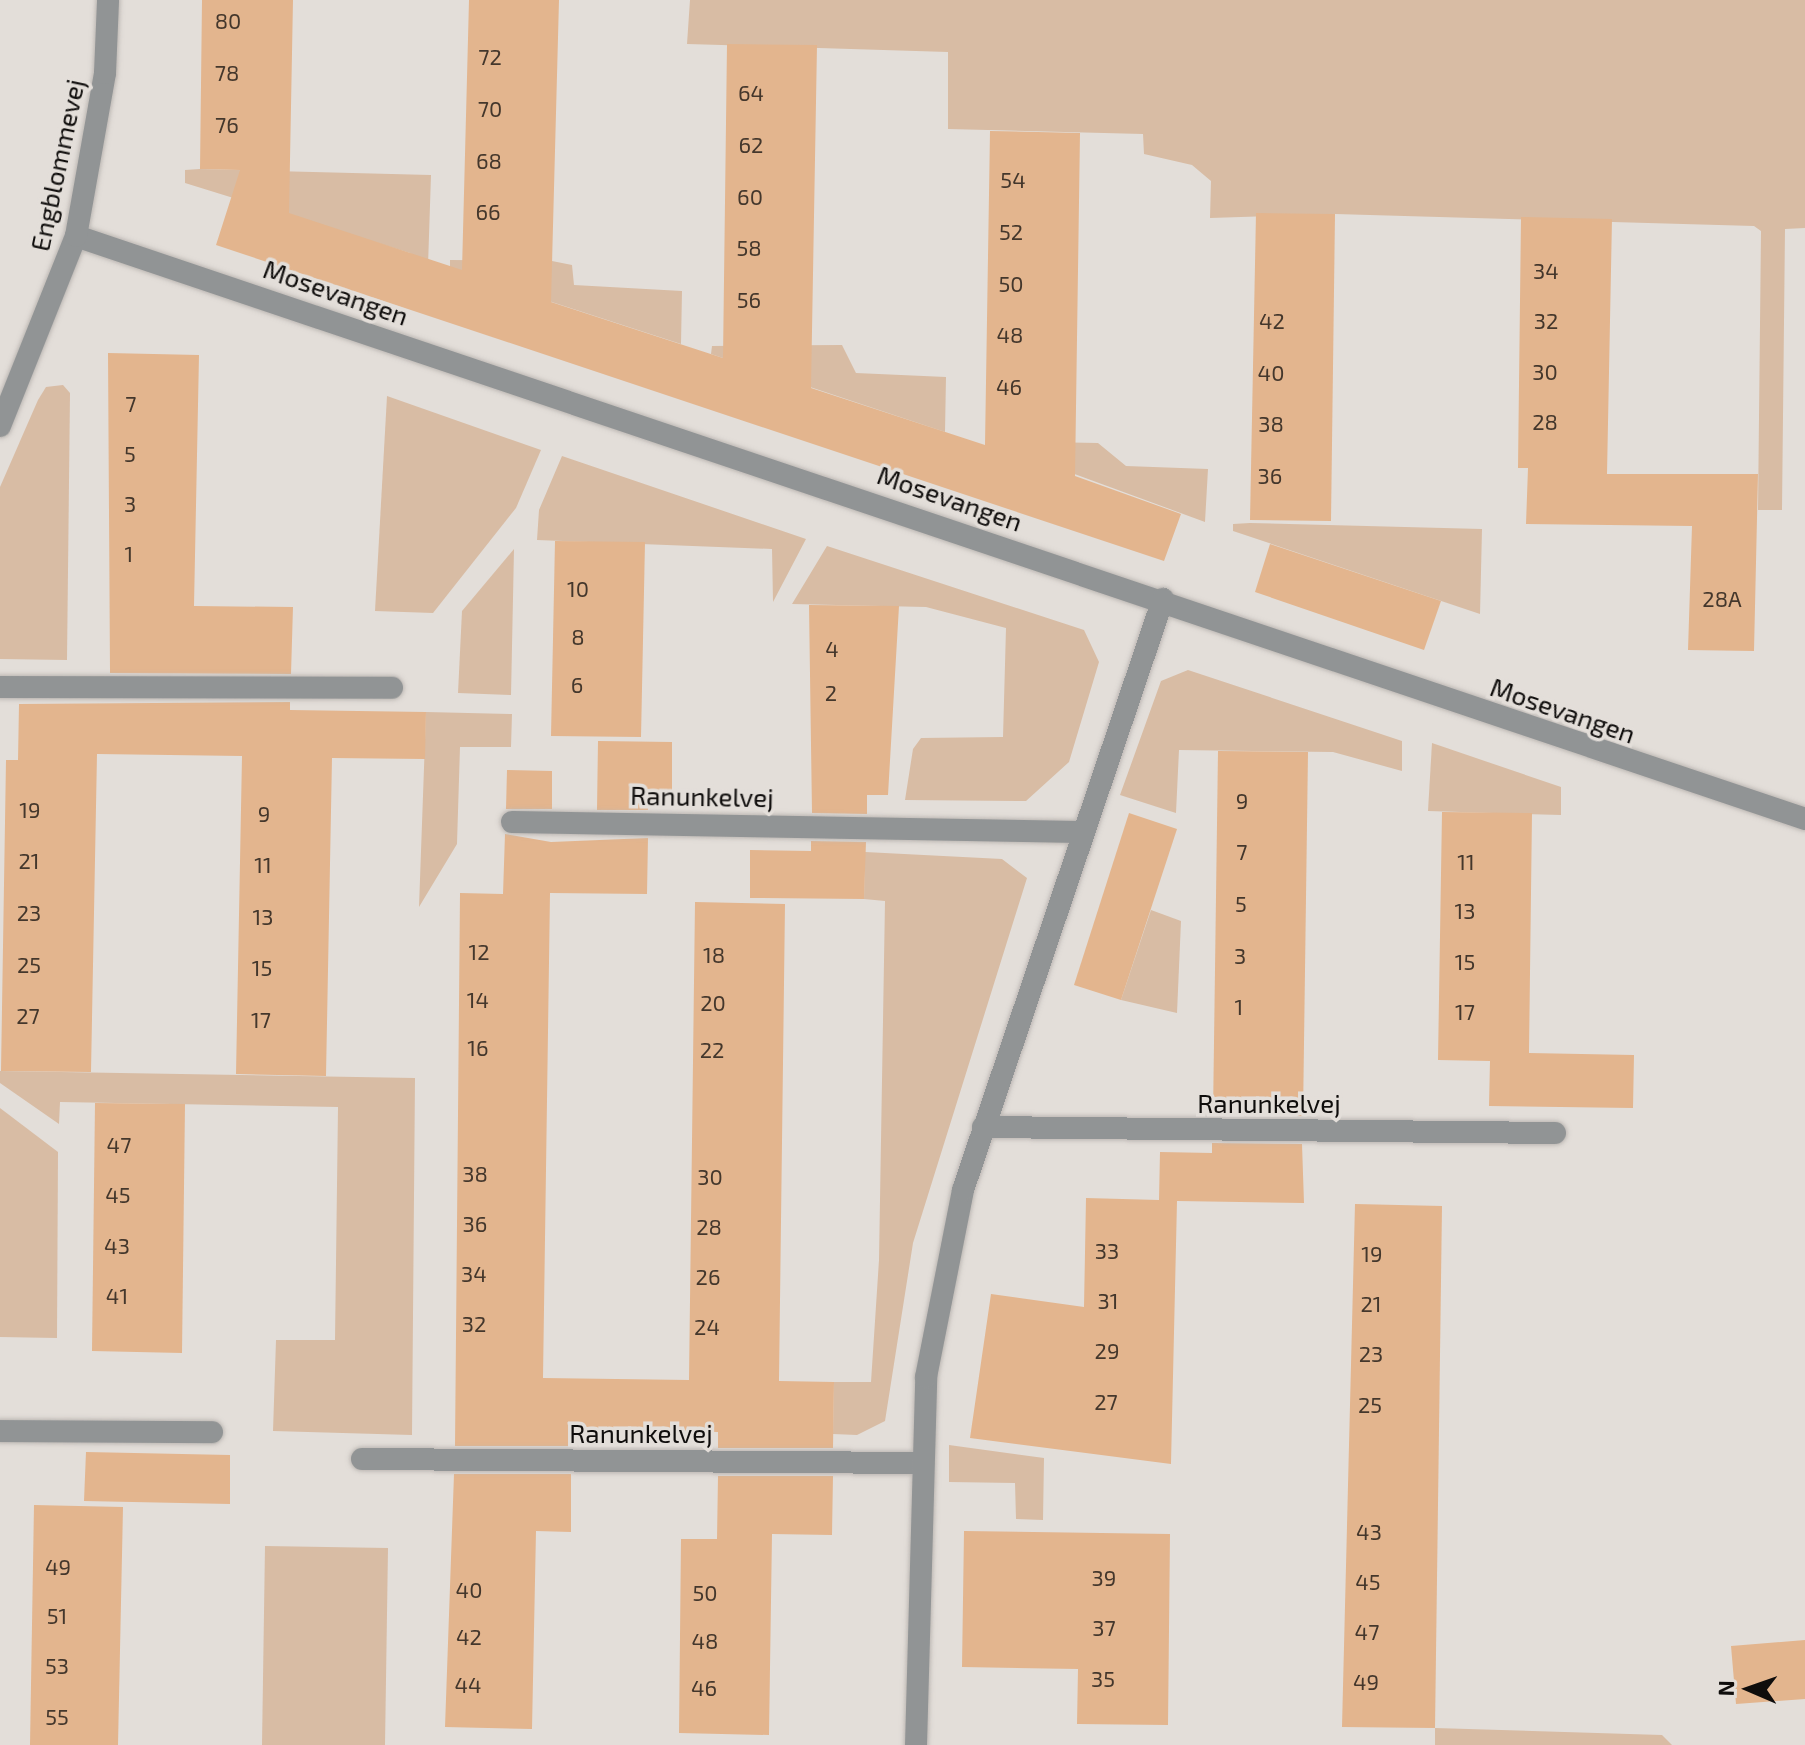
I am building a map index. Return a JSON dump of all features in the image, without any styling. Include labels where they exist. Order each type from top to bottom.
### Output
[{"type":"street","name":"Engblommevej","points":[[0,426],[76,236],[105,73],[108,0]]},
{"type":"street","name":"Mosevangen","points":[[76,236],[1163,599],[1805,819]]},
{"type":"street","points":[[916,1745],[920,1463],[926,1377],[963,1190],[1163,599]]},
{"type":"street","points":[[0,687],[392,688]]},
{"type":"street","name":"Ranunkelvej","points":[[512,822],[1082,832]]},
{"type":"street","name":"Ranunkelvej","points":[[983,1127],[1555,1133]]},
{"type":"street","points":[[0,1431],[212,1432]]},
{"type":"street","name":"Ranunkelvej","points":[[362,1459],[920,1463]]},
{"type":"shaded area","points":[[690,0],[1805,0],[1805,228],[1785,229],[1782,510],[1758,510],[1761,231],[1754,226],[1335,214],[1210,218],[1211,181],[1192,165],[1144,154],[1143,134],[948,129],[948,52],[687,44]]},
{"type":"shaded area","points":[[185,170],[431,175],[428,266],[410,253],[185,183]]},
{"type":"shaded area","points":[[450,260],[552,261],[572,265],[574,285],[682,291],[681,344],[450,269]]},
{"type":"shaded area","points":[[842,345],[856,373],[946,377],[945,432],[711,354],[712,346]]},
{"type":"shaded area","points":[[63,385],[70,393],[67,660],[0,659],[0,487],[46,387]]},
{"type":"shaded area","points":[[387,396],[541,450],[516,508],[433,613],[375,611]]},
{"type":"shaded area","points":[[985,441],[1098,443],[1126,466],[1208,469],[1205,522]]},
{"type":"shaded area","points":[[562,456],[806,539],[773,602],[772,549],[537,540],[539,510]]},
{"type":"shaded area","points":[[1233,524],[1482,529],[1480,614],[1233,531]]},
{"type":"shaded area","points":[[827,546],[1084,630],[1099,662],[1069,762],[1026,801],[905,800],[913,749],[921,738],[1003,737],[1006,628],[926,607],[792,604]]},
{"type":"shaded area","points":[[514,549],[511,695],[458,693],[462,611]]},
{"type":"shaded area","points":[[1188,670],[1402,741],[1402,771],[1333,752],[1179,750],[1176,813],[1120,795],[1161,681]]},
{"type":"shaded area","points":[[426,712],[512,714],[511,747],[460,747],[457,844],[419,907]]},
{"type":"shaded area","points":[[1432,743],[1561,787],[1561,815],[1428,811]]},
{"type":"shaded area","points":[[865,852],[1002,859],[1027,878],[913,1243],[885,1421],[857,1435],[833,1434],[834,1382],[871,1382],[879,1260],[885,901],[864,899]]},
{"type":"shaded area","points":[[1151,910],[1181,921],[1177,1013],[1121,1000]]},
{"type":"shaded area","points":[[0,1071],[415,1078],[412,1435],[273,1431],[276,1340],[335,1340],[338,1107],[60,1102],[59,1124],[0,1083]]},
{"type":"shaded area","points":[[0,1108],[58,1152],[57,1338],[0,1337]]},
{"type":"shaded area","points":[[949,1445],[1044,1458],[1043,1520],[1016,1519],[1015,1483],[949,1482]]},
{"type":"shaded area","points":[[265,1546],[388,1548],[385,1745],[262,1745]]},
{"type":"shaded area","points":[[1435,1728],[1662,1735],[1672,1745],[1435,1745]]},
{"type":"building","points":[[202,0],[293,0],[289,213],[462,270],[469,0],[559,0],[551,302],[723,358],[727,44],[817,45],[811,388],[985,445],[990,131],[1080,133],[1075,476],[1181,514],[1164,561],[216,245],[240,170],[200,169]]},
{"type":"building","points":[[1256,213],[1335,214],[1331,521],[1250,520]]},
{"type":"building","points":[[1521,217],[1612,219],[1607,474],[1758,474],[1754,651],[1688,650],[1692,526],[1526,524],[1528,468],[1518,468]]},
{"type":"building","points":[[108,353],[199,355],[194,606],[293,607],[291,674],[110,673]]},
{"type":"building","points":[[555,541],[645,542],[641,737],[551,736]]},
{"type":"building","points":[[1270,544],[1441,601],[1424,650],[1255,592]]},
{"type":"building","points":[[809,605],[899,606],[888,795],[867,795],[867,814],[812,813]]},
{"type":"building","points":[[290,702],[290,710],[426,712],[425,759],[332,758],[326,1076],[236,1074],[242,756],[97,754],[91,1072],[1,1071],[6,760],[18,760],[19,704]]},
{"type":"building","points":[[598,741],[672,742],[672,792],[649,792],[648,810],[597,810]]},
{"type":"building","points":[[1218,751],[1308,752],[1303,1116],[1213,1115]]},
{"type":"building","points":[[507,770],[552,771],[552,809],[506,809]]},
{"type":"building","points":[[1442,812],[1532,813],[1529,1053],[1634,1055],[1633,1108],[1489,1106],[1490,1061],[1438,1060]]},
{"type":"building","points":[[1129,813],[1177,829],[1121,1000],[1074,985]]},
{"type":"building","points":[[505,834],[551,842],[648,838],[647,894],[550,893],[543,1378],[689,1380],[695,902],[785,904],[779,1381],[834,1382],[833,1448],[718,1448],[718,1432],[600,1430],[572,1430],[572,1446],[455,1446],[460,893],[503,894]]},
{"type":"building","points":[[811,841],[866,842],[864,899],[750,898],[750,850],[811,851]]},
{"type":"building","points":[[95,1103],[185,1104],[182,1353],[92,1351]]},
{"type":"building","points":[[1212,1143],[1302,1144],[1304,1203],[1177,1201],[1171,1464],[970,1438],[991,1294],[1084,1307],[1086,1198],[1159,1200],[1160,1152],[1212,1153]]},
{"type":"building","points":[[1355,1204],[1442,1206],[1435,1728],[1342,1727]]},
{"type":"building","points":[[86,1452],[230,1455],[230,1504],[84,1501]]},
{"type":"building","points":[[454,1474],[571,1474],[571,1532],[536,1531],[532,1729],[445,1727]]},
{"type":"building","points":[[718,1476],[833,1476],[832,1535],[772,1534],[769,1735],[679,1733],[681,1539],[717,1539]]},
{"type":"building","points":[[34,1505],[123,1507],[118,1745],[30,1745]]},
{"type":"building","points":[[964,1531],[1170,1534],[1168,1725],[1077,1724],[1078,1669],[962,1667]]},
{"type":"building","points":[[1805,1640],[1805,1699],[1736,1704],[1731,1646]]}]
